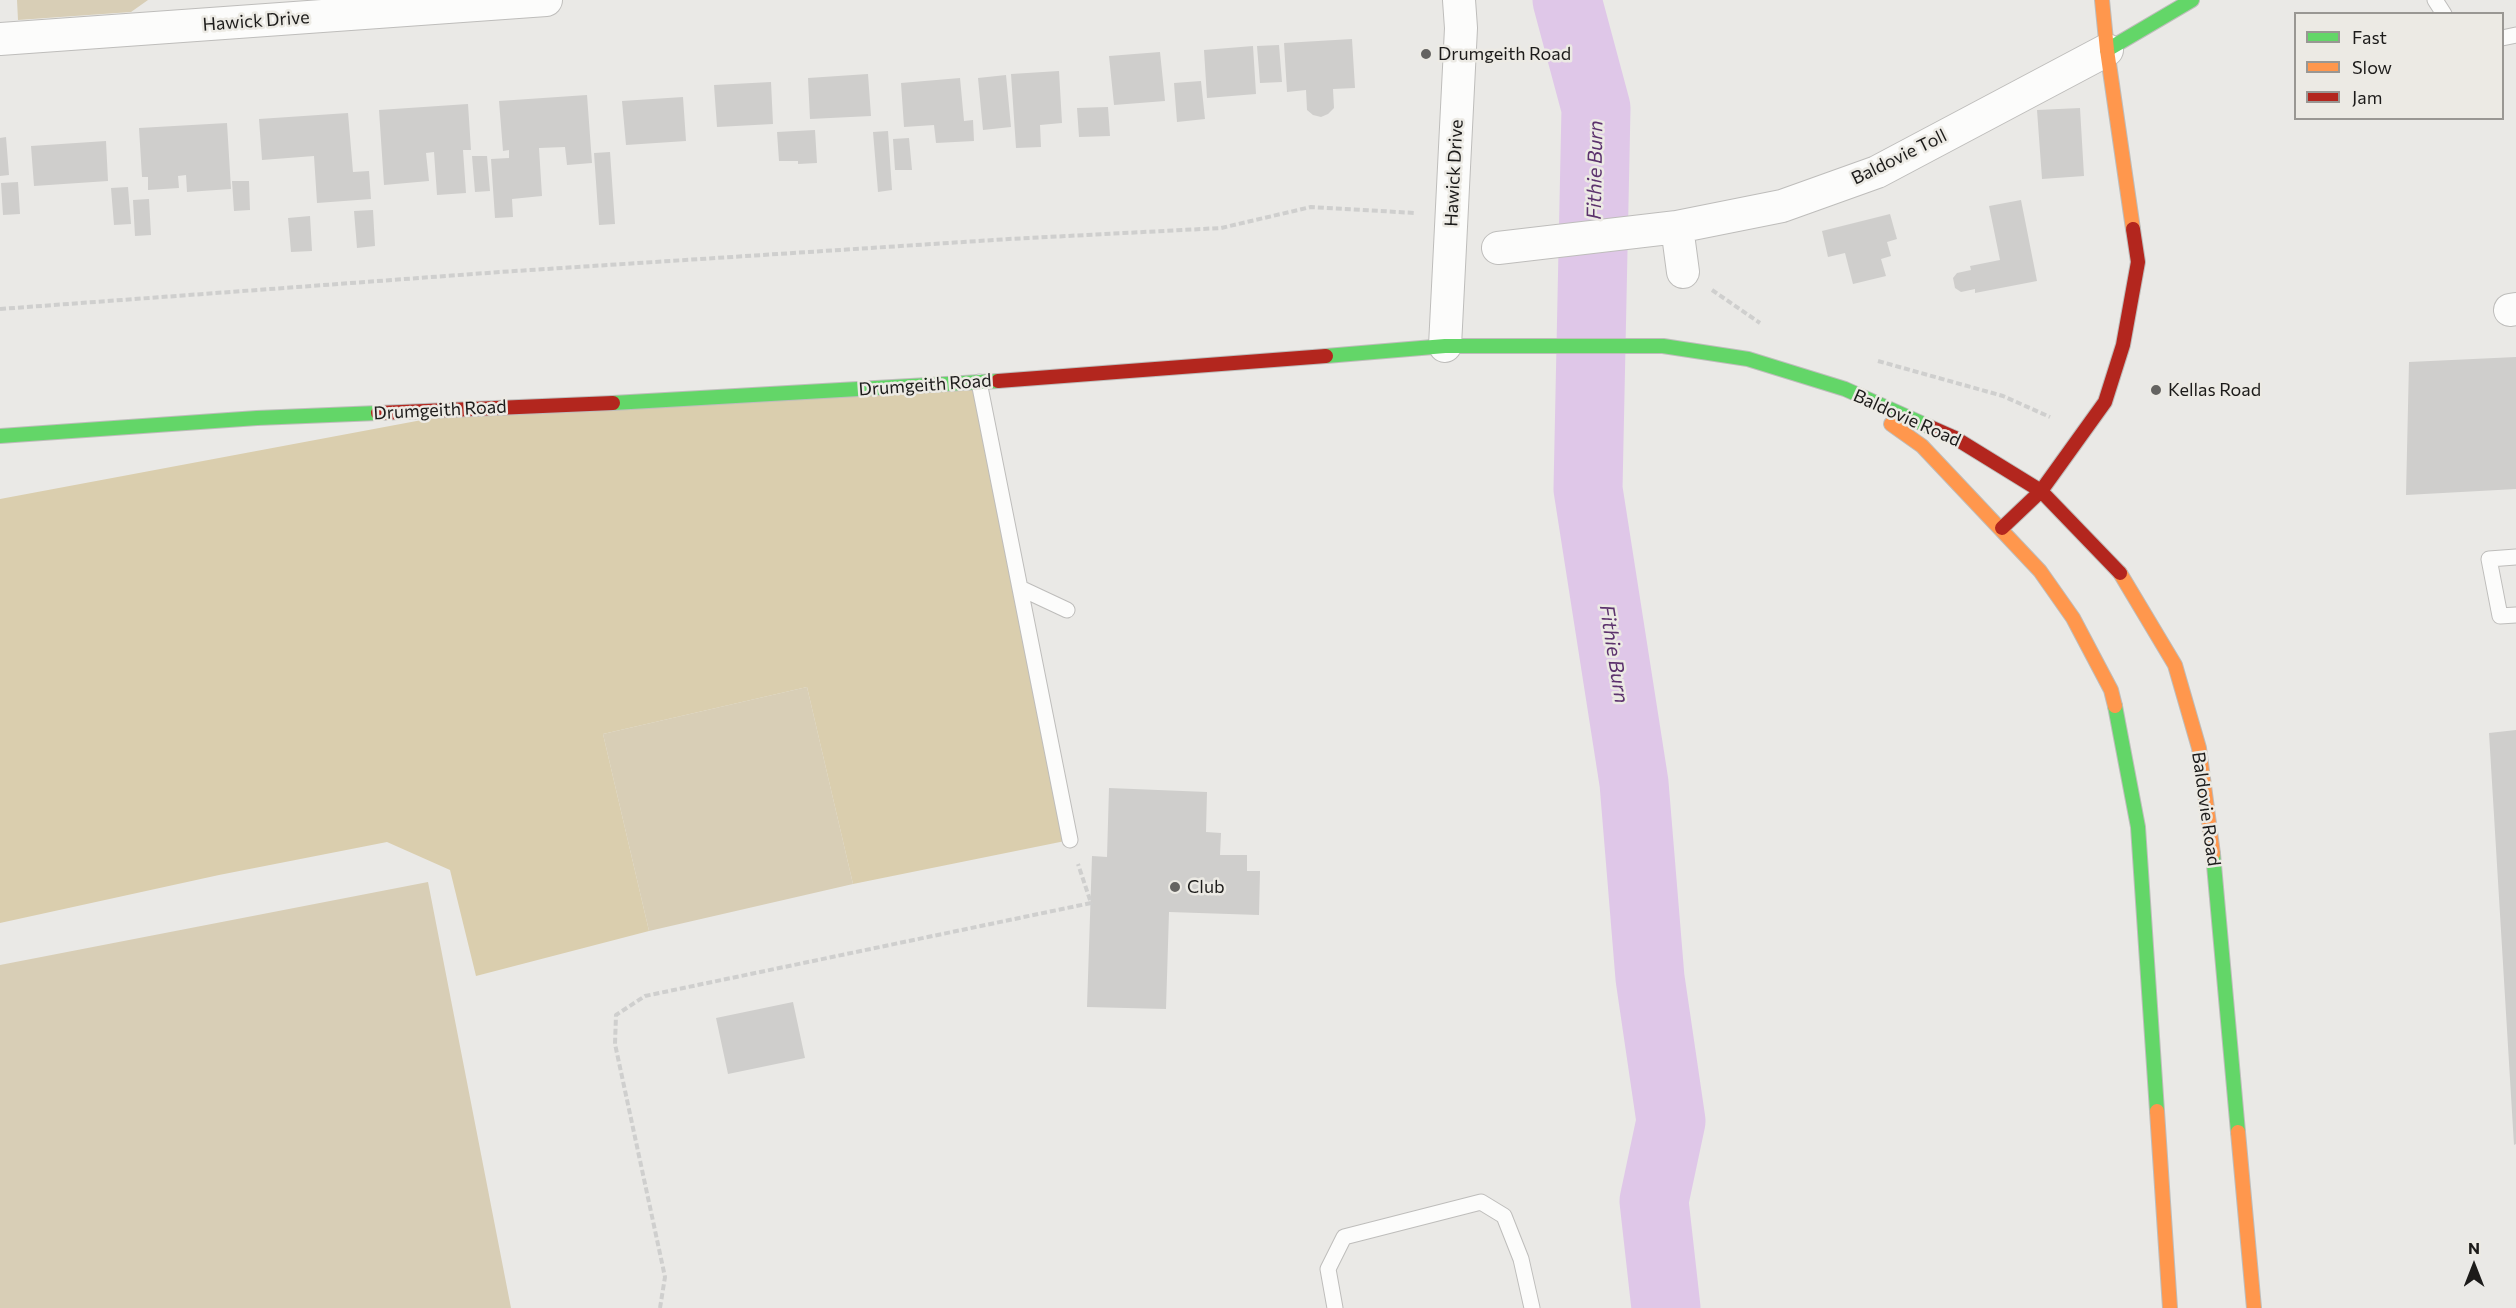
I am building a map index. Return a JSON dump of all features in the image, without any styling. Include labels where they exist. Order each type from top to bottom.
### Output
[{"type":"main road","points":[[2002,528],[2041,491],[2104,402],[2123,345],[2138,262],[2107,51],[2102,0]]},
{"type":"main road","points":[[2107,51],[2192,0]]},
{"type":"main road","name":"Drumgeith Road","points":[[0,436],[257,418],[741,397],[1126,373],[1445,346],[1663,346],[1748,358],[1845,389]]},
{"type":"main road","name":"Baldovie Road","points":[[1845,389],[1956,438],[2041,491],[2124,577],[2175,665],[2199,748],[2211,831],[2254,1308]]},
{"type":"main road","name":"Baldovie Road","points":[[1845,389],[1922,446],[2002,528],[2040,571],[2073,618],[2110,690],[2127,763],[2138,827],[2170,1308]]},
{"type":"street","name":"Hawick Drive","points":[[0,39],[181,13],[546,0]]},
{"type":"street","name":"Hawick Drive","points":[[1445,346],[1461,28],[1459,0]]},
{"type":"street","name":"Baldovie Toll","points":[[1513,246],[1677,227],[1782,206],[1877,172],[2107,51]]},
{"type":"street","points":[[1677,227],[1683,272]]},
{"type":"lane","points":[[979,382],[1070,840]]},
{"type":"lane","points":[[2516,557],[2489,559],[2500,616],[2516,615]]},
{"type":"lane","points":[[1020,588],[1067,610]]},
{"type":"lane","points":[[1335,1308],[1328,1269],[1344,1238],[1481,1202],[1504,1216],[1521,1259],[1532,1308]]},
{"type":"path","points":[[0,309],[500,272],[1009,239],[1221,228],[1311,207],[1452,215]]},
{"type":"path","points":[[1683,272],[1766,326]]},
{"type":"path","points":[[1877,361],[2002,396],[2084,431]]},
{"type":"path","points":[[660,1308],[665,1277],[615,1044],[616,1014],[645,996],[1091,903],[1070,840]]},
{"type":"shaded area","points":[[17,0],[148,0],[131,12],[18,20]]},
{"type":"shaded area","points":[[979,382],[1070,840],[853,884],[807,687],[603,734],[649,931],[476,976],[450,870],[387,842],[219,875],[0,923],[0,499],[486,408]]},
{"type":"shaded area","points":[[807,687],[853,884],[649,931],[603,734]]},
{"type":"shaded area","points":[[428,882],[511,1308],[0,1308],[0,965]]},
{"type":"building","points":[[1352,39],[1355,88],[1333,89],[1334,108],[1321,117],[1313,115],[1307,110],[1306,90],[1287,92],[1284,43]]},
{"type":"building","points":[[1279,45],[1282,82],[1260,83],[1257,46]]},
{"type":"building","points":[[1253,46],[1256,94],[1207,98],[1204,50]]},
{"type":"building","points":[[1160,52],[1165,101],[1114,105],[1109,56]]},
{"type":"building","points":[[1059,71],[1062,123],[1040,125],[1041,147],[1016,148],[1011,74]]},
{"type":"building","points":[[868,74],[871,116],[810,119],[808,78]]},
{"type":"building","points":[[1006,75],[1011,127],[983,130],[978,78]]},
{"type":"building","points":[[960,78],[964,121],[973,120],[974,141],[936,143],[934,125],[904,127],[901,83]]},
{"type":"building","points":[[1201,81],[1205,119],[1177,122],[1174,83]]},
{"type":"building","points":[[771,82],[773,124],[717,127],[714,85]]},
{"type":"building","points":[[587,95],[592,163],[567,165],[565,147],[539,148],[542,196],[512,199],[513,217],[495,218],[491,159],[509,158],[509,150],[503,151],[499,101]]},
{"type":"building","points":[[683,97],[686,141],[626,145],[622,101]]},
{"type":"building","points":[[468,104],[471,150],[463,150],[466,193],[437,195],[434,152],[426,153],[429,181],[384,185],[379,110]]},
{"type":"building","points":[[1108,107],[1110,136],[1079,137],[1077,108]]},
{"type":"building","points":[[2080,108],[2084,176],[2042,179],[2037,110]]},
{"type":"building","points":[[348,113],[353,172],[369,171],[371,199],[317,203],[314,156],[262,160],[259,119]]},
{"type":"building","points":[[227,123],[231,189],[187,192],[186,175],[178,176],[179,188],[148,190],[148,177],[142,177],[139,128]]},
{"type":"building","points":[[815,130],[817,163],[798,164],[798,161],[779,161],[777,132]]},
{"type":"building","points":[[888,131],[892,190],[878,192],[873,132]]},
{"type":"building","points":[[6,137],[9,175],[0,176],[0,138]]},
{"type":"building","points":[[909,138],[912,170],[895,170],[893,139]]},
{"type":"building","points":[[106,141],[108,181],[34,186],[31,146]]},
{"type":"building","points":[[610,152],[615,224],[599,225],[594,153]]},
{"type":"building","points":[[472,156],[487,156],[490,191],[475,192]]},
{"type":"building","points":[[232,181],[249,181],[250,210],[234,211]]},
{"type":"building","points":[[18,182],[20,214],[3,215],[1,183]]},
{"type":"building","points":[[128,187],[131,224],[114,225],[111,188]]},
{"type":"building","points":[[149,199],[151,235],[135,236],[133,200]]},
{"type":"building","points":[[2021,200],[2037,281],[1975,293],[1975,289],[1961,292],[1955,288],[1953,278],[1957,273],[1971,270],[1970,266],[2000,260],[1989,206]]},
{"type":"building","points":[[373,210],[375,246],[357,248],[354,211]]},
{"type":"building","points":[[1890,214],[1897,239],[1887,242],[1891,256],[1881,259],[1886,276],[1853,284],[1845,253],[1828,257],[1822,231]]},
{"type":"building","points":[[310,216],[312,251],[291,252],[288,218]]},
{"type":"building","points":[[2516,357],[2516,489],[2406,495],[2409,362]]},
{"type":"building","points":[[2516,730],[2516,1144],[2514,1145],[2489,733]]},
{"type":"building","name":"Club","points":[[1109,788],[1207,792],[1206,832],[1221,833],[1220,855],[1247,855],[1247,871],[1260,871],[1259,915],[1169,912],[1166,1009],[1087,1007],[1092,856],[1107,857]]},
{"type":"building","points":[[793,1002],[805,1058],[728,1074],[716,1018]]},
{"type":"waterway","name":"Fithie Burn","points":[[1567,0],[1596,108],[1588,489],[1634,783],[1650,978],[1671,1121],[1654,1201],[1666,1308]]},
{"type":"traffic: fast","points":[[2107,50],[2192,0]]},
{"type":"traffic: fast","points":[[1326,356],[1445,346],[1663,346],[1748,359],[1845,389],[1930,427]]},
{"type":"traffic: fast","points":[[613,403],[998,381]]},
{"type":"traffic: fast","points":[[0,436],[257,418],[378,413]]},
{"type":"traffic: fast","points":[[2115,706],[2138,827],[2157,1111]]},
{"type":"traffic: fast","points":[[2213,854],[2238,1132]]},
{"type":"traffic: slow","points":[[2102,0],[2133,229]]},
{"type":"traffic: slow","points":[[1891,424],[1922,446],[2040,571],[2073,618],[2111,690],[2115,706]]},
{"type":"traffic: slow","points":[[2120,573],[2175,665],[2199,748],[2213,854]]},
{"type":"traffic: slow","points":[[2157,1111],[2170,1308]]},
{"type":"traffic: slow","points":[[2238,1132],[2254,1308]]},
{"type":"traffic: jam","points":[[2002,528],[2041,491],[2105,402],[2123,345],[2138,262],[2133,229]]},
{"type":"traffic: jam","points":[[998,381],[1326,356]]},
{"type":"traffic: jam","points":[[378,413],[613,403]]},
{"type":"traffic: jam","points":[[1930,427],[1955,438],[2041,491],[2120,573]]},
{"type":"place","name":"Drumgeith Road","points":[[1426,54]]},
{"type":"place","name":"Kellas Road","points":[[2156,390]]},
{"type":"place","name":"Club","points":[[1175,887]]}]
